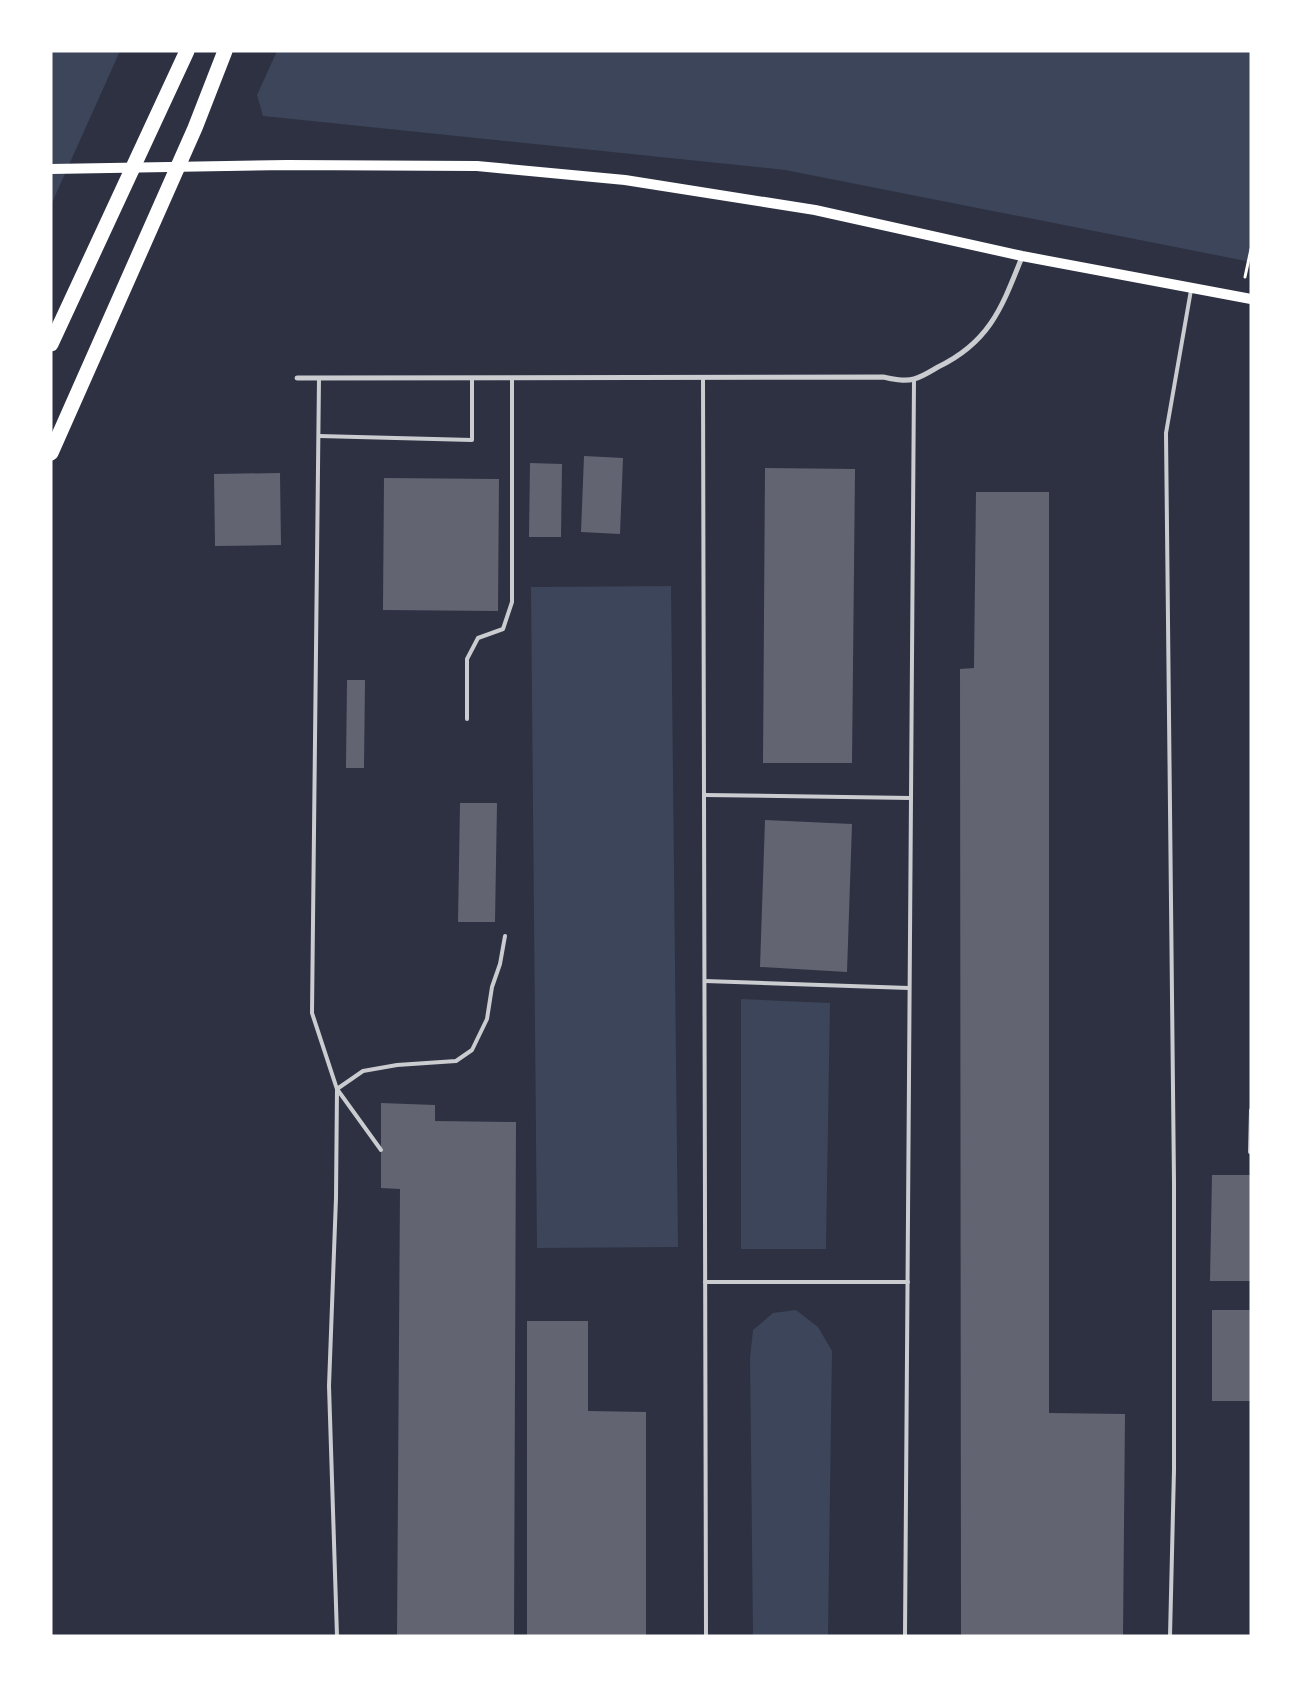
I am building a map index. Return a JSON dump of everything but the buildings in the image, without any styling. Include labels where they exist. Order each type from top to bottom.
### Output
[{"type":"highway","points":[[51,344],[186,51]]},
{"type":"highway","points":[[51,453],[195,128],[225,51]]},
{"type":"main road","points":[[51,169],[287,165],[478,166],[625,180],[815,210],[1022,256],[1251,299]]},
{"type":"street","points":[[297,378],[883,377],[900,380],[914,379],[959,356],[979,339],[993,322],[1003,303],[1022,256]]},
{"type":"lane","points":[[1170,1636],[1174,1470],[1174,1173],[1166,433],[1192,288]]},
{"type":"lane","points":[[320,378],[312,1013],[337,1089],[381,1150]]},
{"type":"lane","points":[[319,436],[472,440],[472,378]]},
{"type":"lane","points":[[467,719],[467,659],[478,638],[503,628],[512,602],[512,378]]},
{"type":"lane","points":[[704,378],[706,1636]]},
{"type":"lane","points":[[905,1636],[914,379]]},
{"type":"lane","points":[[704,796],[911,798]]},
{"type":"lane","points":[[337,1089],[363,1071],[397,1065],[456,1062],[472,1050],[487,1019],[492,986],[500,964],[505,936]]},
{"type":"lane","points":[[705,981],[910,988]]},
{"type":"lane","points":[[337,1089],[336,1198],[329,1386],[337,1636]]},
{"type":"lane","points":[[1250,1152],[1251,1110]]},
{"type":"lane","points":[[705,1282],[908,1282]]},
{"type":"path","points":[[1247,265],[1251,249]]},
{"type":"shaded area","points":[[52,51],[120,51],[51,205],[51,53]]},
{"type":"shaded area","points":[[277,51],[1251,51],[1251,262],[785,170],[263,116],[257,95]]},
{"type":"shaded area","points":[[671,586],[678,1247],[537,1248],[531,587]]},
{"type":"shaded area","points":[[741,999],[830,1003],[826,1249],[741,1249]]},
{"type":"shaded area","points":[[796,1310],[818,1327],[832,1351],[828,1636],[753,1636],[750,1358],[753,1330],[773,1313]]}]
